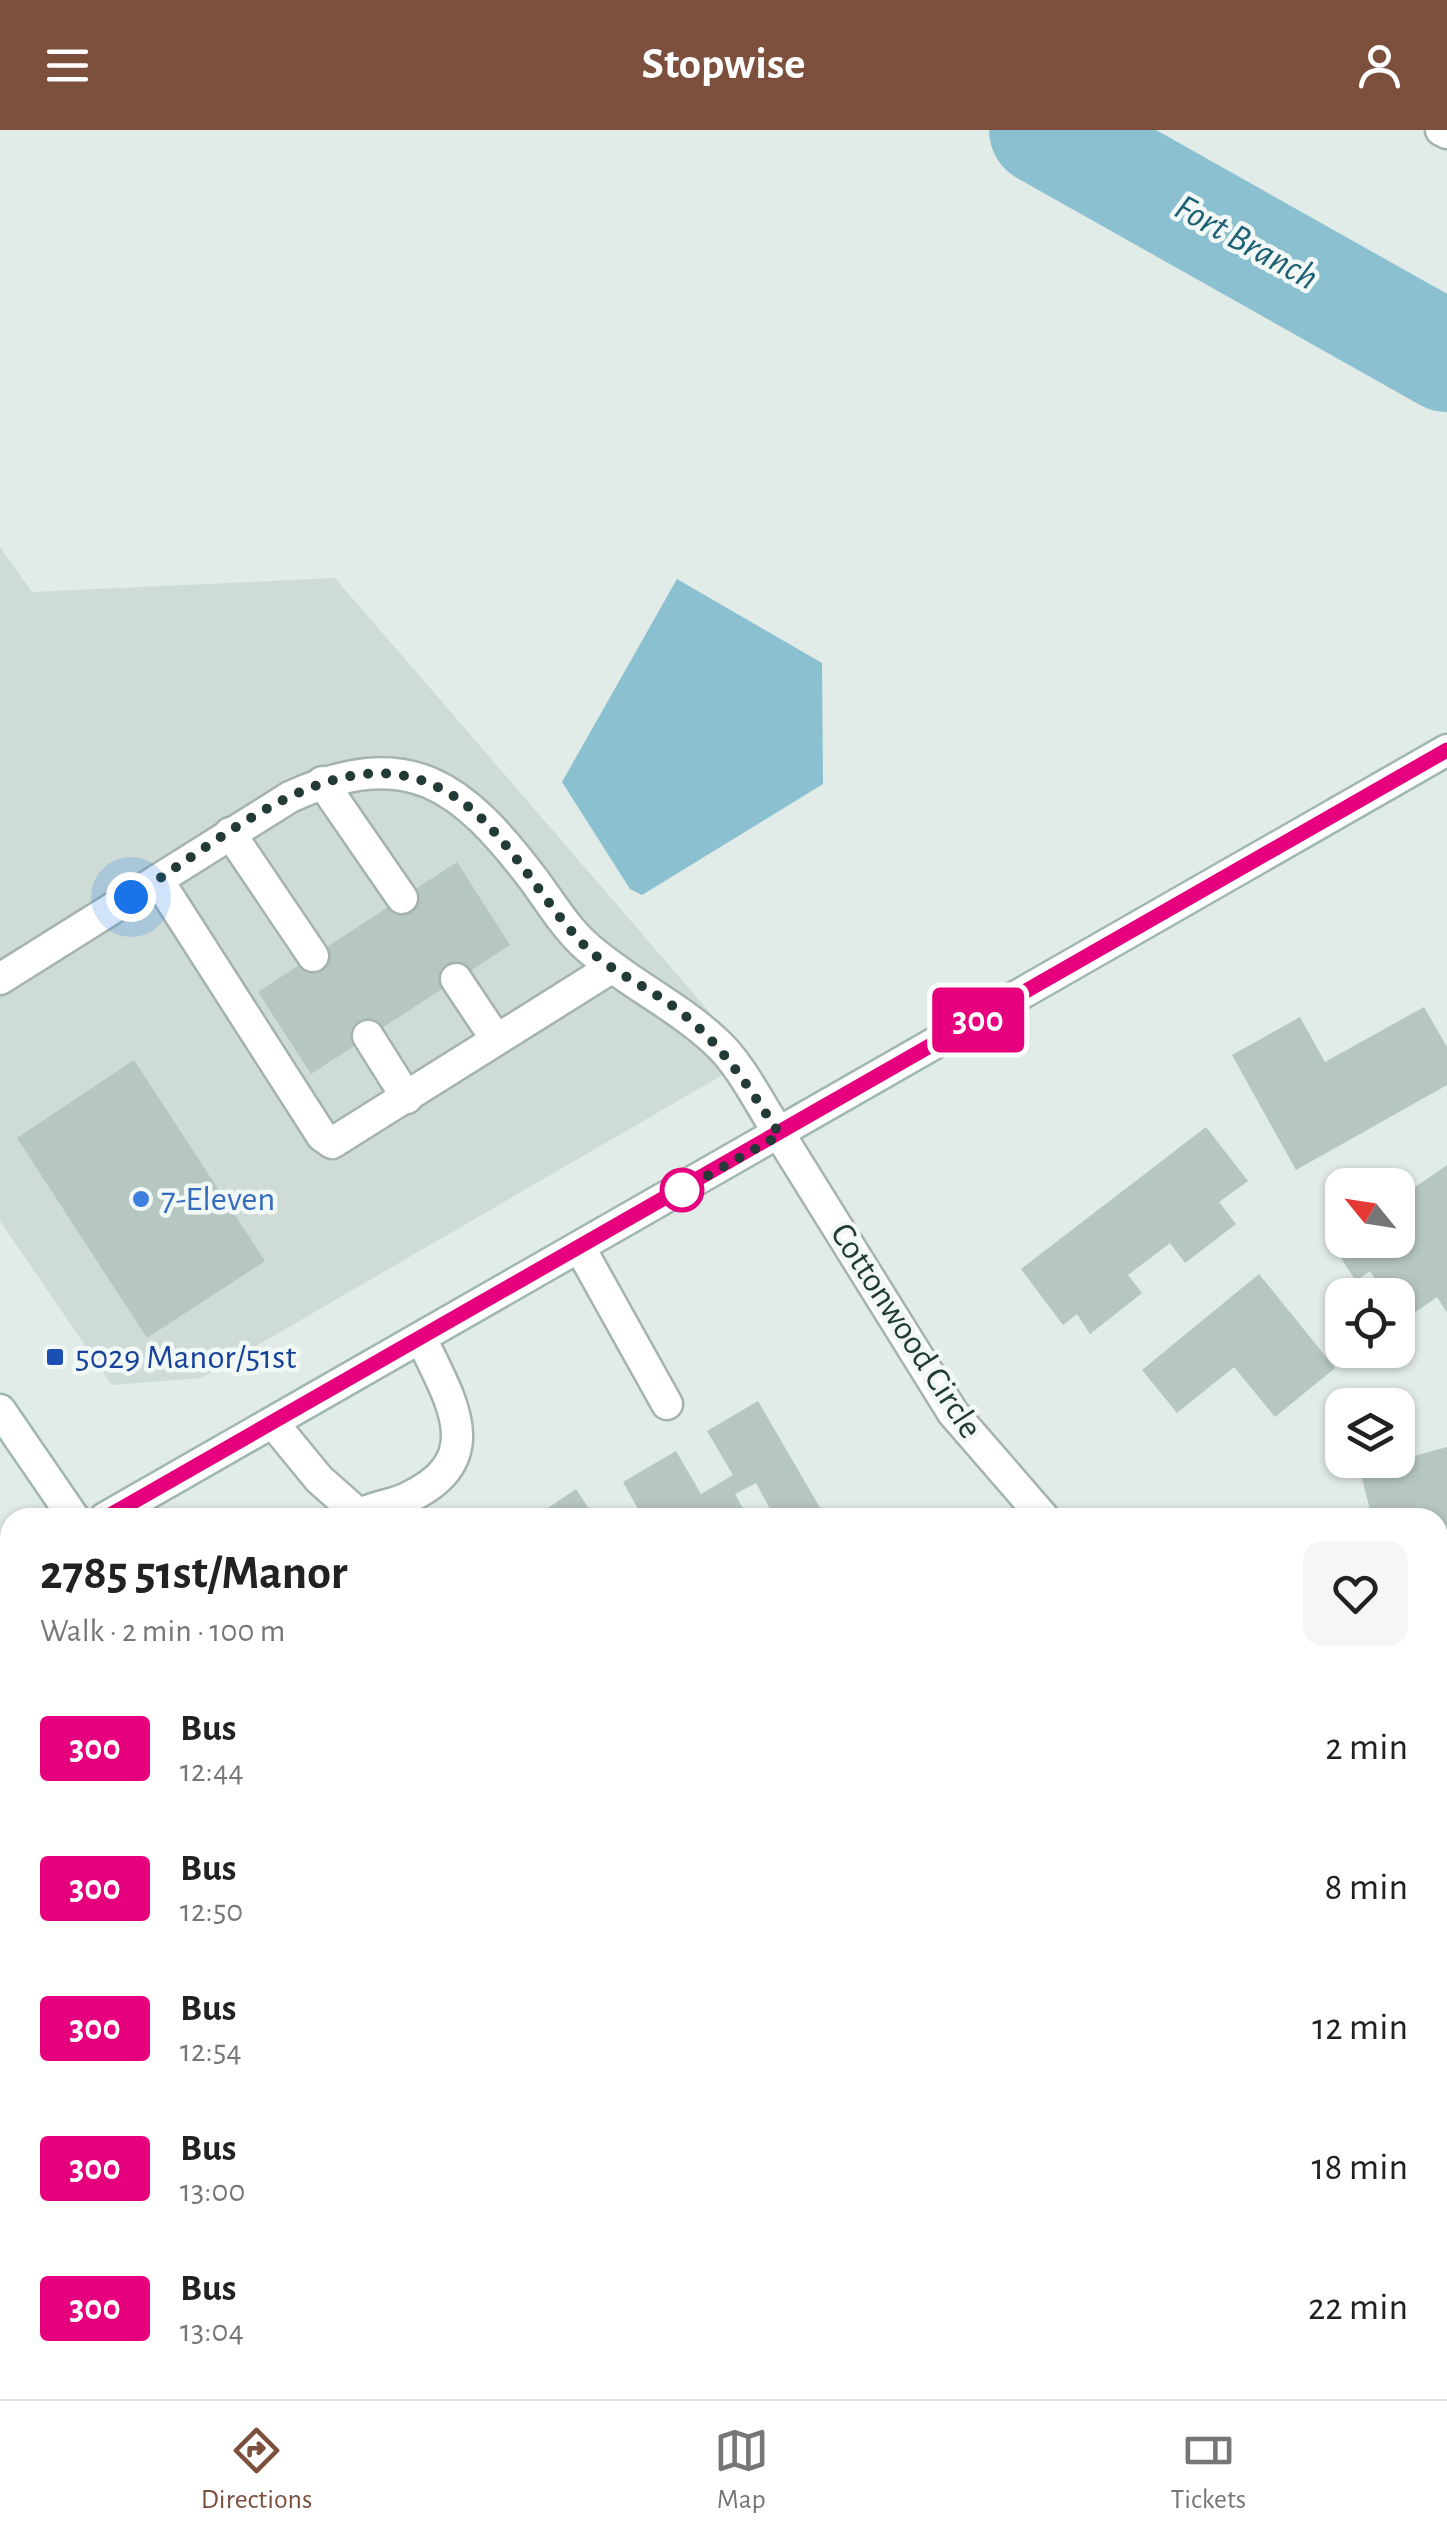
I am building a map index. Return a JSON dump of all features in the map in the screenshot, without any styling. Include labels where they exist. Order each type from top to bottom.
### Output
[{"type":"main road","points":[[123,1508],[1443,761]]},
{"type":"main road","name":"Cottonwood Circle","points":[[0,979],[230,834],[322,782],[366,772],[406,772],[448,790],[483,820],[581,942],[611,968],[672,1005],[719,1044],[953,1413],[1035,1508]]},
{"type":"main road","points":[[322,782],[402,898]]},
{"type":"main road","points":[[230,834],[313,956]]},
{"type":"main road","points":[[158,880],[322,1136],[332,1143],[342,1141],[611,968]]},
{"type":"main road","points":[[456,978],[496,1039]]},
{"type":"main road","points":[[368,1036],[408,1098]]},
{"type":"main road","points":[[580,1248],[666,1404]]},
{"type":"main road","points":[[380,1508],[431,1483],[456,1451],[459,1420],[421,1338]]},
{"type":"main road","points":[[0,1410],[67,1508]]},
{"type":"main road","points":[[273,1423],[319,1479],[350,1508]]},
{"type":"shaded area","points":[[0,547],[32,592],[335,578],[750,1059],[201,1378],[112,1385],[0,1221]]},
{"type":"water","points":[[677,579],[822,663],[823,784],[642,895],[630,889],[562,782]]},
{"type":"building","points":[[457,862],[510,945],[311,1074],[258,992]]},
{"type":"building","points":[[1424,1007],[1447,1047],[1447,1085],[1296,1170],[1232,1055],[1300,1017],[1325,1062]]},
{"type":"building","name":"7-Eleven","points":[[134,1060],[265,1261],[147,1338],[17,1138]]},
{"type":"building","points":[[1206,1127],[1248,1181],[1219,1202],[1236,1224],[1185,1263],[1170,1243],[1128,1275],[1142,1293],[1090,1334],[1077,1314],[1063,1325],[1021,1269]]},
{"type":"building","points":[[1447,1165],[1447,1313],[1437,1297],[1415,1312],[1415,1278],[1375,1278],[1370,1271],[1354,1278],[1341,1258],[1415,1258],[1415,1187]]},
{"type":"building","points":[[1259,1274],[1325,1356],[1325,1368],[1335,1368],[1275,1417],[1234,1367],[1177,1413],[1142,1370]]},
{"type":"building","points":[[758,1401],[820,1508],[770,1508],[756,1483],[735,1494],[743,1508],[637,1508],[623,1482],[676,1451],[701,1494],[733,1475],[707,1431]]},
{"type":"building","points":[[1447,1447],[1447,1508],[1370,1508],[1362,1478],[1415,1478],[1415,1456]]},
{"type":"building","points":[[576,1489],[588,1508],[548,1508]]},
{"type":"waterway","name":"Fort Branch","points":[[1044,130],[1447,357]]},
{"type":"bus line","name":"300","points":[[123,1508],[1447,750]]},
{"type":"place","name":"7-Eleven","points":[[141,1199]]},
{"type":"place","name":"5029 Manor/51st","points":[[55,1357]]},
{"type":"route","points":[[131,897],[260,814],[322,782],[366,772],[406,772],[448,790],[518,858],[581,942],[611,968],[672,1005],[719,1044],[780,1135],[682,1190]]}]
